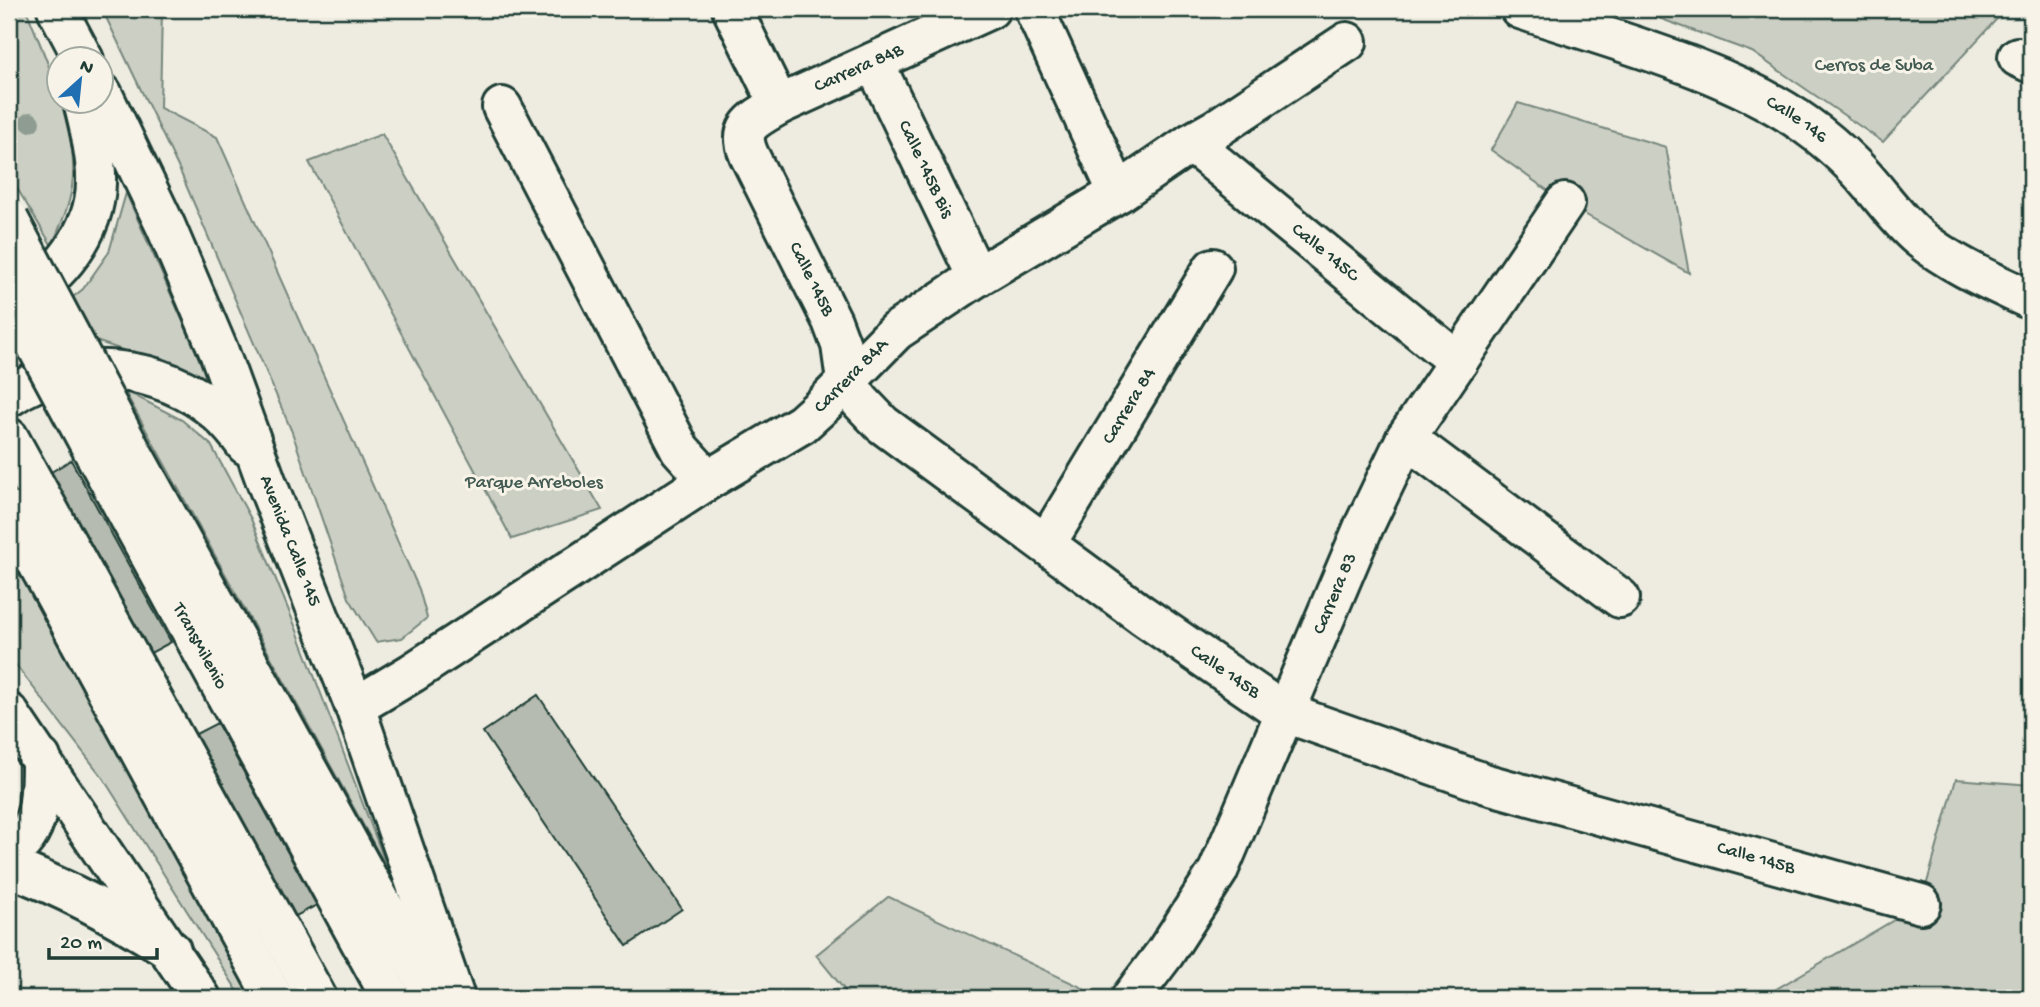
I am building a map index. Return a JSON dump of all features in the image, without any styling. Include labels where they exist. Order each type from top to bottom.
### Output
[{"type":"street","points":[[55,9],[67,46]]},
{"type":"street","points":[[55,9],[76,46]]},
{"type":"street","points":[[732,9],[779,105]]},
{"type":"street","name":"Carrera 84B","points":[[744,143],[745,130],[754,120],[779,105],[874,62],[929,22],[990,9]]},
{"type":"street","points":[[1034,9],[1118,193]]},
{"type":"street","name":"Calle 146","points":[[1520,9],[1675,62],[1744,90],[1805,125],[1856,167],[1883,202],[1920,239],[1968,270],[2031,300]]},
{"type":"street","name":"Carrera 84A","points":[[355,707],[412,673],[708,480],[802,424],[896,331],[977,277],[1118,193],[1347,42]]},
{"type":"street","name":"Calle 145B Bis","points":[[874,62],[977,277]]},
{"type":"street","points":[[502,107],[680,449],[708,480]]},
{"type":"street","points":[[9,304],[29,294],[55,273],[71,254],[83,233],[96,183],[85,116]]},
{"type":"street","name":"Avenida Calle 145","points":[[113,116],[166,227],[219,352],[266,481],[355,707],[455,998]]},
{"type":"street","name":"Calle 145B","points":[[744,143],[832,321],[841,345],[846,381],[860,401],[882,424],[1045,544],[1283,712],[1487,784],[1921,904]]},
{"type":"street","name":"Calle 145C","points":[[1191,143],[1458,362]]},
{"type":"street","name":"Carrera 83","points":[[1131,998],[1165,953],[1218,871],[1283,712],[1364,526],[1406,438],[1565,203]]},
{"type":"street","points":[[9,220],[114,454],[434,998]]},
{"type":"street","name":"Carrera 84","points":[[1045,544],[1213,268]]},
{"type":"street","name":"TransMilenio","points":[[9,295],[114,454],[391,998]]},
{"type":"street","points":[[9,397],[20,389],[59,374],[101,369],[143,374],[182,389],[218,412],[246,443],[266,481]]},
{"type":"street","points":[[9,438],[21,498],[225,913],[274,998]]},
{"type":"street","points":[[1406,438],[1620,598]]},
{"type":"street","points":[[21,498],[317,998]]},
{"type":"street","points":[[9,713],[201,998]]},
{"type":"street","points":[[9,853],[16,849],[29,833],[36,817],[41,798],[41,758]]},
{"type":"street","points":[[9,867],[75,894],[171,950]]},
{"type":"green space","points":[[9,9],[26,9],[46,60],[46,116],[65,116],[72,154],[73,178],[69,201],[52,246],[9,175]]},
{"type":"green space","points":[[102,9],[162,9],[160,108],[217,137],[419,589],[427,618],[402,638],[376,642],[349,598],[292,432],[180,171]]},
{"type":"green space","name":"Cerros de Suba","points":[[1634,9],[2006,9],[1883,142],[1752,52]]},
{"type":"green space","points":[[1518,103],[1666,147],[1689,273],[1565,203],[1491,150]]},
{"type":"green space","name":"Parque Arreboles","points":[[382,134],[602,510],[512,539],[309,162]]},
{"type":"green space","points":[[126,193],[215,394],[146,358],[96,341],[52,343],[9,359],[9,331],[44,320],[83,289],[109,252]]},
{"type":"green space","points":[[124,390],[182,420],[211,445],[251,519],[296,628],[388,870]]},
{"type":"green space","points":[[9,550],[257,998],[242,998],[103,778],[9,656]]},
{"type":"green space","points":[[1956,779],[2031,785],[2031,998],[1761,998],[1921,904]]},
{"type":"green space","points":[[888,897],[1083,988],[1075,998],[851,998],[816,955]]},
{"type":"building","points":[[71,460],[171,642],[147,655],[48,474]]},
{"type":"building","points":[[538,695],[682,909],[627,946],[483,732]]},
{"type":"building","points":[[217,723],[317,905],[292,918],[192,736]]}]
